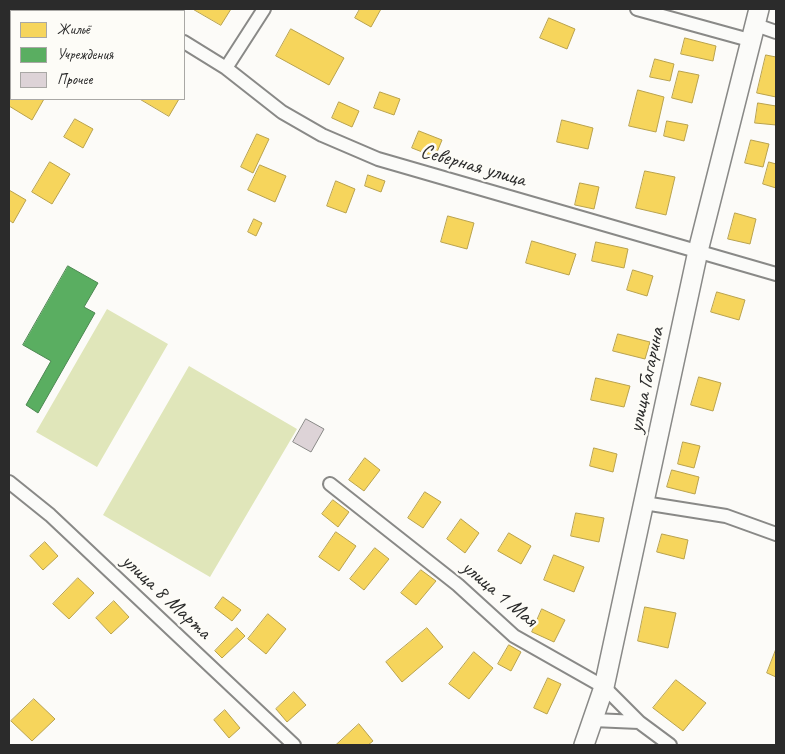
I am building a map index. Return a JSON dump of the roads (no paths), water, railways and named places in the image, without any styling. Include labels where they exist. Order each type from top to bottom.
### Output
[{"type":"street","points":[[226,68],[264,9]]},
{"type":"street","points":[[638,9],[756,25],[776,32]]},
{"type":"street","name":"улица Гагарина","points":[[584,745],[604,687],[698,251],[756,25]]},
{"type":"street","name":"Северная улица","points":[[185,43],[226,68],[282,112],[322,135],[378,159],[776,274]]},
{"type":"street","name":"улица 8 Марта","points":[[9,482],[50,515],[294,745]]},
{"type":"street","name":"улица 1 Мая","points":[[330,484],[458,585],[514,636],[604,687],[639,722],[670,745]]},
{"type":"street","points":[[644,503],[726,516],[776,534]]},
{"type":"street","points":[[593,720],[639,722]]}]
